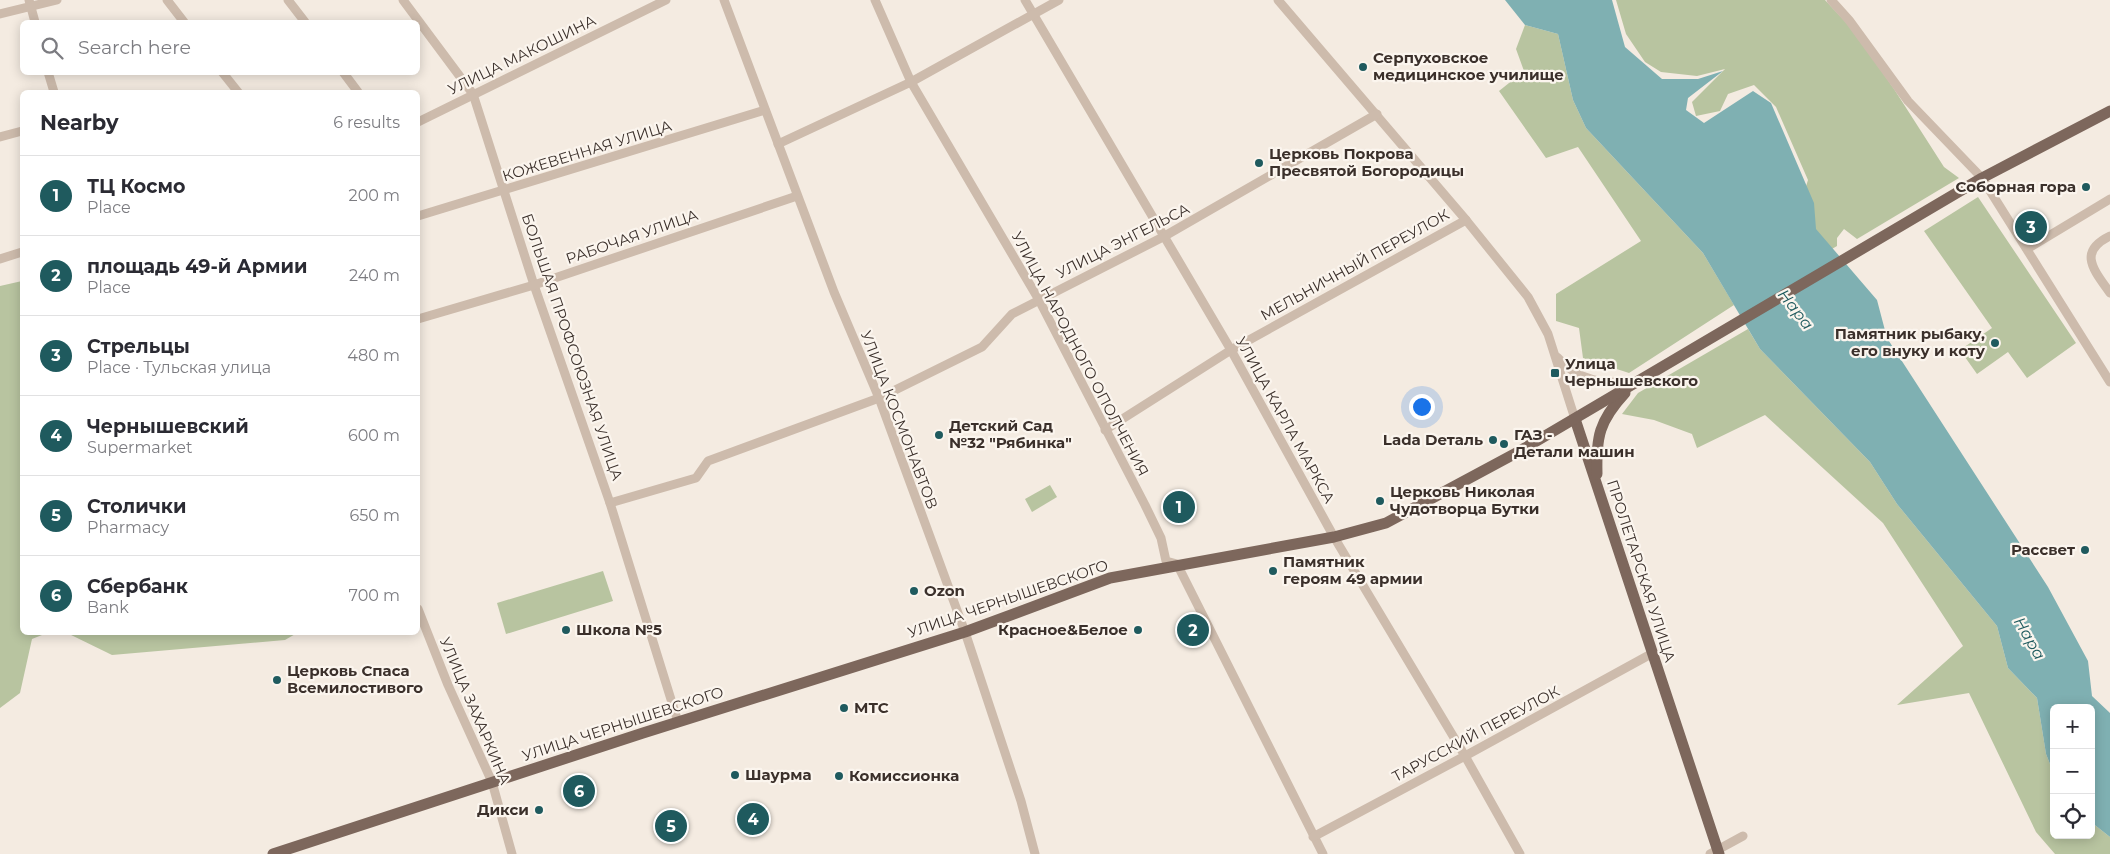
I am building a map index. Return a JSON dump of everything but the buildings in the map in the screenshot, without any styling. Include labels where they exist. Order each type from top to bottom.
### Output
[{"type":"main road","name":"УЛИЦА ЧЕРНЫШЕВСКОГО","points":[[272,854],[678,722],[965,632],[1110,578],[1178,564],[1334,537],[1386,522],[1518,452],[1982,178],[2110,111]]},
{"type":"main road","points":[[1597,485],[1597,452],[1600,430],[1612,407],[1636,382]]},
{"type":"main road","name":"ПРОЛЕТАРСКАЯ УЛИЦА","points":[[1575,419],[1715,853]]},
{"type":"street","points":[[0,14],[30,3],[57,0]]},
{"type":"street","points":[[167,0],[182,20]]},
{"type":"street","points":[[288,0],[303,20]]},
{"type":"street","name":"БОЛЬШАЯ ПРОФСОЮЗНАЯ УЛИЦА","points":[[402,0],[417,20]]},
{"type":"street","name":"УЛИЦА МАКОШИНА","points":[[420,121],[666,0]]},
{"type":"street","name":"УЛИЦА КОСМОНАВТОВ","points":[[724,0],[834,292],[879,398],[965,632],[1022,801],[1035,854]]},
{"type":"street","name":"УЛИЦА НАРОДНОГО ОПОЛЧЕНИЯ","points":[[875,0],[911,82],[1039,300],[1105,430],[1146,505],[1160,538],[1166,561],[1178,564],[1323,854]]},
{"type":"street","name":"УЛИЦА КАРЛА МАРКСА","points":[[1026,0],[1163,238],[1231,350],[1334,537],[1465,756],[1520,854]]},
{"type":"street","points":[[778,144],[911,82],[1059,0]]},
{"type":"street","name":"ПРОЛЕТАРСКАЯ УЛИЦА","points":[[1278,0],[1377,114],[1528,297],[1548,334],[1575,419]]},
{"type":"street","points":[[1831,0],[1849,20],[1908,101],[1982,178],[2110,382]]},
{"type":"street","points":[[30,3],[34,20]]},
{"type":"street","name":"БОЛЬШАЯ ПРОФСОЮЗНАЯ УЛИЦА","points":[[420,24],[473,94],[534,285],[610,503],[678,722]]},
{"type":"street","points":[[49,75],[53,90]]},
{"type":"street","points":[[224,75],[236,90]]},
{"type":"street","points":[[345,75],[356,90]]},
{"type":"street","name":"КОЖЕВЕННАЯ УЛИЦА","points":[[420,215],[765,110]]},
{"type":"street","name":"УЛИЦА ЭНГЕЛЬСА","points":[[610,503],[696,478],[708,461],[879,398],[982,347],[1012,314],[1163,238],[1377,114]]},
{"type":"street","points":[[0,137],[20,132]]},
{"type":"street","name":"РАБОЧАЯ УЛИЦА","points":[[420,318],[534,285],[797,196]]},
{"type":"street","points":[[2027,249],[2110,199]]},
{"type":"street","name":"МЕЛЬНИЧНЫЙ ПЕРЕУЛОК","points":[[1105,430],[1231,350],[1466,220]]},
{"type":"street","points":[[2110,236],[2095,245],[2091,252],[2094,270],[2110,292]]},
{"type":"street","points":[[0,259],[20,253]]},
{"type":"street","points":[[1555,354],[1568,369],[1582,376],[1615,384],[1636,382]]},
{"type":"street","name":"УЛИЦА ЗАХАРКИНА","points":[[420,614],[448,685],[492,782],[512,854]]},
{"type":"street","name":"ТАРУССКИЙ ПЕРЕУЛОК","points":[[1313,837],[1652,654]]},
{"type":"street","points":[[1715,853],[1743,836]]},
{"type":"green space","points":[[1616,0],[1825,0],[1854,31],[1944,167],[1959,178],[1857,239],[1844,229],[1837,238],[1837,246],[1815,259],[1800,205],[1808,180],[1776,107],[1754,85],[1728,94],[1720,111],[1696,116],[1692,102],[1725,69],[1697,76],[1661,72],[1645,62],[1626,34]]},
{"type":"green space","points":[[1525,25],[1558,34],[1573,100],[1586,128],[1703,253],[1734,305],[1629,373],[1583,358],[1579,328],[1556,321],[1556,294],[1641,241],[1578,147],[1546,158],[1499,91],[1524,71],[1516,49]]},
{"type":"green space","points":[[1978,197],[2076,343],[2027,378],[2008,352],[1977,374],[1960,350],[1992,328],[1924,231]]},
{"type":"green space","points":[[20,281],[20,635],[42,635],[32,639],[20,693],[0,708],[0,286]]},
{"type":"green space","points":[[1748,329],[1760,349],[1870,462],[1897,504],[1997,626],[2008,668],[2037,698],[2046,754],[2050,764],[2050,839],[2095,839],[2095,825],[2110,837],[2110,854],[2055,854],[2036,832],[1969,693],[1897,705],[1963,646],[1883,523],[1765,415],[1697,448],[1692,434],[1654,420],[1622,414],[1638,393]]},
{"type":"green space","points":[[1050,485],[1057,497],[1032,512],[1025,499]]},
{"type":"green space","points":[[603,571],[613,601],[506,634],[497,603]]},
{"type":"green space","points":[[71,635],[294,635],[285,640],[112,655]]},
{"type":"water","name":"Нара","points":[[1505,0],[1612,0],[1625,47],[1662,79],[1698,79],[1723,71],[1688,98],[1686,110],[1704,123],[1753,91],[1771,103],[1814,203],[1816,229],[1877,300],[1887,338],[2048,587],[2088,661],[2092,696],[2110,713],[2110,837],[2095,825],[2095,704],[2050,704],[2050,764],[2046,754],[2037,698],[2008,668],[1997,626],[1897,504],[1870,462],[1760,349],[1703,253],[1586,128],[1573,100],[1558,34],[1525,25]]},
{"type":"place","name":"Серпуховское медицинское училище","points":[[1363,67]]},
{"type":"place","name":"Церковь Покрова Пресвятой Богородицы","points":[[1259,163]]},
{"type":"place","name":"Соборная гора","points":[[2086,187]]},
{"type":"place","name":"Стрельцы","points":[[2031,227]]},
{"type":"place","name":"Памятник рыбаку, его внуку и коту","points":[[1995,343]]},
{"type":"place","name":"Улица Чернышевского","points":[[1555,373]]},
{"type":"place","name":"Детский Сад №32 \"Рябинка\"","points":[[939,435]]},
{"type":"place","name":"Lada Dеталь","points":[[1493,440]]},
{"type":"place","name":"ГАЗ - Детали машин","points":[[1504,444]]},
{"type":"place","name":"Церковь Николая Чудотворца Бутки","points":[[1380,501]]},
{"type":"place","name":"ТЦ Космо","points":[[1179,507]]},
{"type":"place","name":"Рассвет","points":[[2085,550]]},
{"type":"place","name":"Памятник героям 49 армии","points":[[1273,571]]},
{"type":"place","name":"Ozon","points":[[914,591]]},
{"type":"place","name":"Школа №5","points":[[566,630]]},
{"type":"place","name":"Красное&Белое","points":[[1138,630]]},
{"type":"place","name":"площадь 49-й Армии","points":[[1193,630]]},
{"type":"place","name":"Церковь Спаса Всемилостивого","points":[[277,680]]},
{"type":"place","name":"МТС","points":[[844,708]]},
{"type":"place","name":"Шаурма","points":[[735,775]]},
{"type":"place","name":"Комиссионка","points":[[839,776]]},
{"type":"place","name":"Сбербанк","points":[[579,791]]},
{"type":"place","name":"Дикси","points":[[539,810]]},
{"type":"place","name":"Чернышевский","points":[[753,819]]},
{"type":"place","name":"Столички","points":[[671,826]]}]
